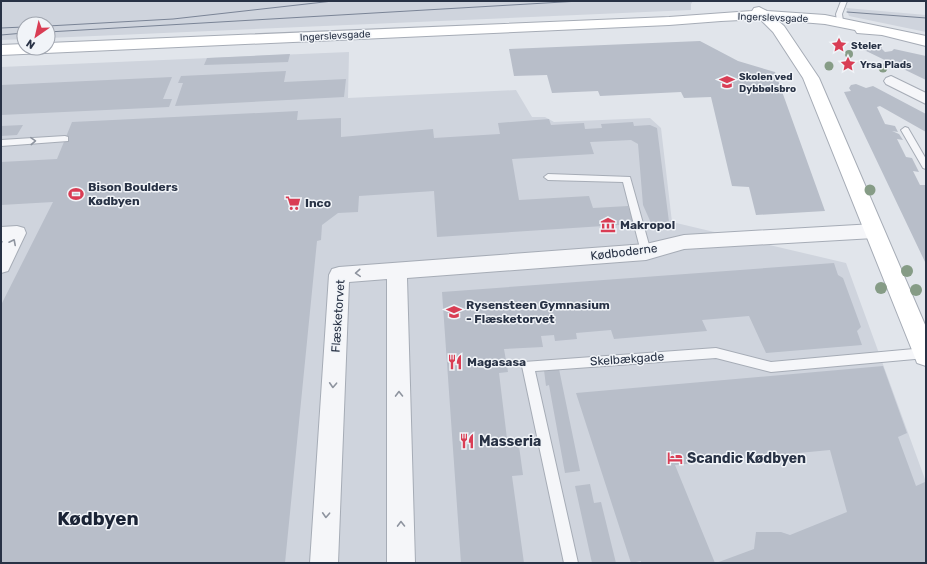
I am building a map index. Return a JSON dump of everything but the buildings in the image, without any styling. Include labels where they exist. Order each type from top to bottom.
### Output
[{"type":"street","points":[[750,1],[773,20]]},
{"type":"street","points":[[764,1],[773,20]]},
{"type":"street","name":"Ingerslevsgade","points":[[1,50],[669,21],[729,27],[773,20],[810,17],[840,21],[876,31],[926,41]]},
{"type":"street","name":"Ingerslevsgade","points":[[773,20],[832,28],[876,31]]},
{"type":"street","name":"Skelbækgade","points":[[773,20],[811,78],[926,354]]},
{"type":"street","points":[[892,81],[926,99]]},
{"type":"street","name":"Kødboderne","points":[[397,271],[646,252],[684,242],[874,231]]},
{"type":"street","points":[[1,234],[17,233],[1,265]]},
{"type":"street","points":[[397,271],[401,563]]},
{"type":"street","name":"Flæsketorvet","points":[[324,563],[339,274],[397,271]]},
{"type":"lane","points":[[840,21],[839,14],[844,1]]},
{"type":"lane","points":[[905,130],[926,166]]},
{"type":"lane","points":[[1,143],[65,140]]},
{"type":"lane","points":[[548,177],[627,179],[646,252]]},
{"type":"lane","name":"Skelbækgade","points":[[571,563],[528,366],[716,353],[771,367],[926,354]]},
{"type":"shaded area","points":[[1,1],[693,1],[691,4],[691,10],[56,38],[56,16],[16,16],[16,39],[1,40]]},
{"type":"shaded area","points":[[846,8],[926,15],[926,32],[849,16]]},
{"type":"shaded area","points":[[349,52],[348,98],[516,90],[532,117],[545,117],[554,122],[650,118],[661,128],[672,222],[846,263],[926,482],[926,563],[1,563],[1,67]]},
{"type":"tram line","points":[[56,26],[173,19],[333,1]]},
{"type":"tram line","points":[[56,32],[580,1]]},
{"type":"tram line","points":[[847,12],[926,18]]},
{"type":"tram line","points":[[1,28],[16,27]]},
{"type":"tram line","points":[[1,35],[16,34]]},
{"type":"place","name":"Steler","points":[[839,45]]},
{"type":"place","name":"Yrsa Plads","points":[[848,64]]},
{"type":"place","name":"Skolen ved Dybbølsbro","points":[[727,82]]},
{"type":"place","name":"Bison Boulders Kødbyen","points":[[76,194]]},
{"type":"place","name":"Inco","points":[[293,203]]},
{"type":"place","name":"Makropol","points":[[608,225]]},
{"type":"place","name":"Rysensteen Gymnasium - Flæsketorvet","points":[[454,312]]},
{"type":"place","name":"Magasasa","points":[[455,362]]},
{"type":"place","name":"Masseria","points":[[467,441]]},
{"type":"place","name":"Scandic Kødbyen","points":[[675,458]]},
{"type":"district","name":"Kødbyen","points":[[98,518]]}]
